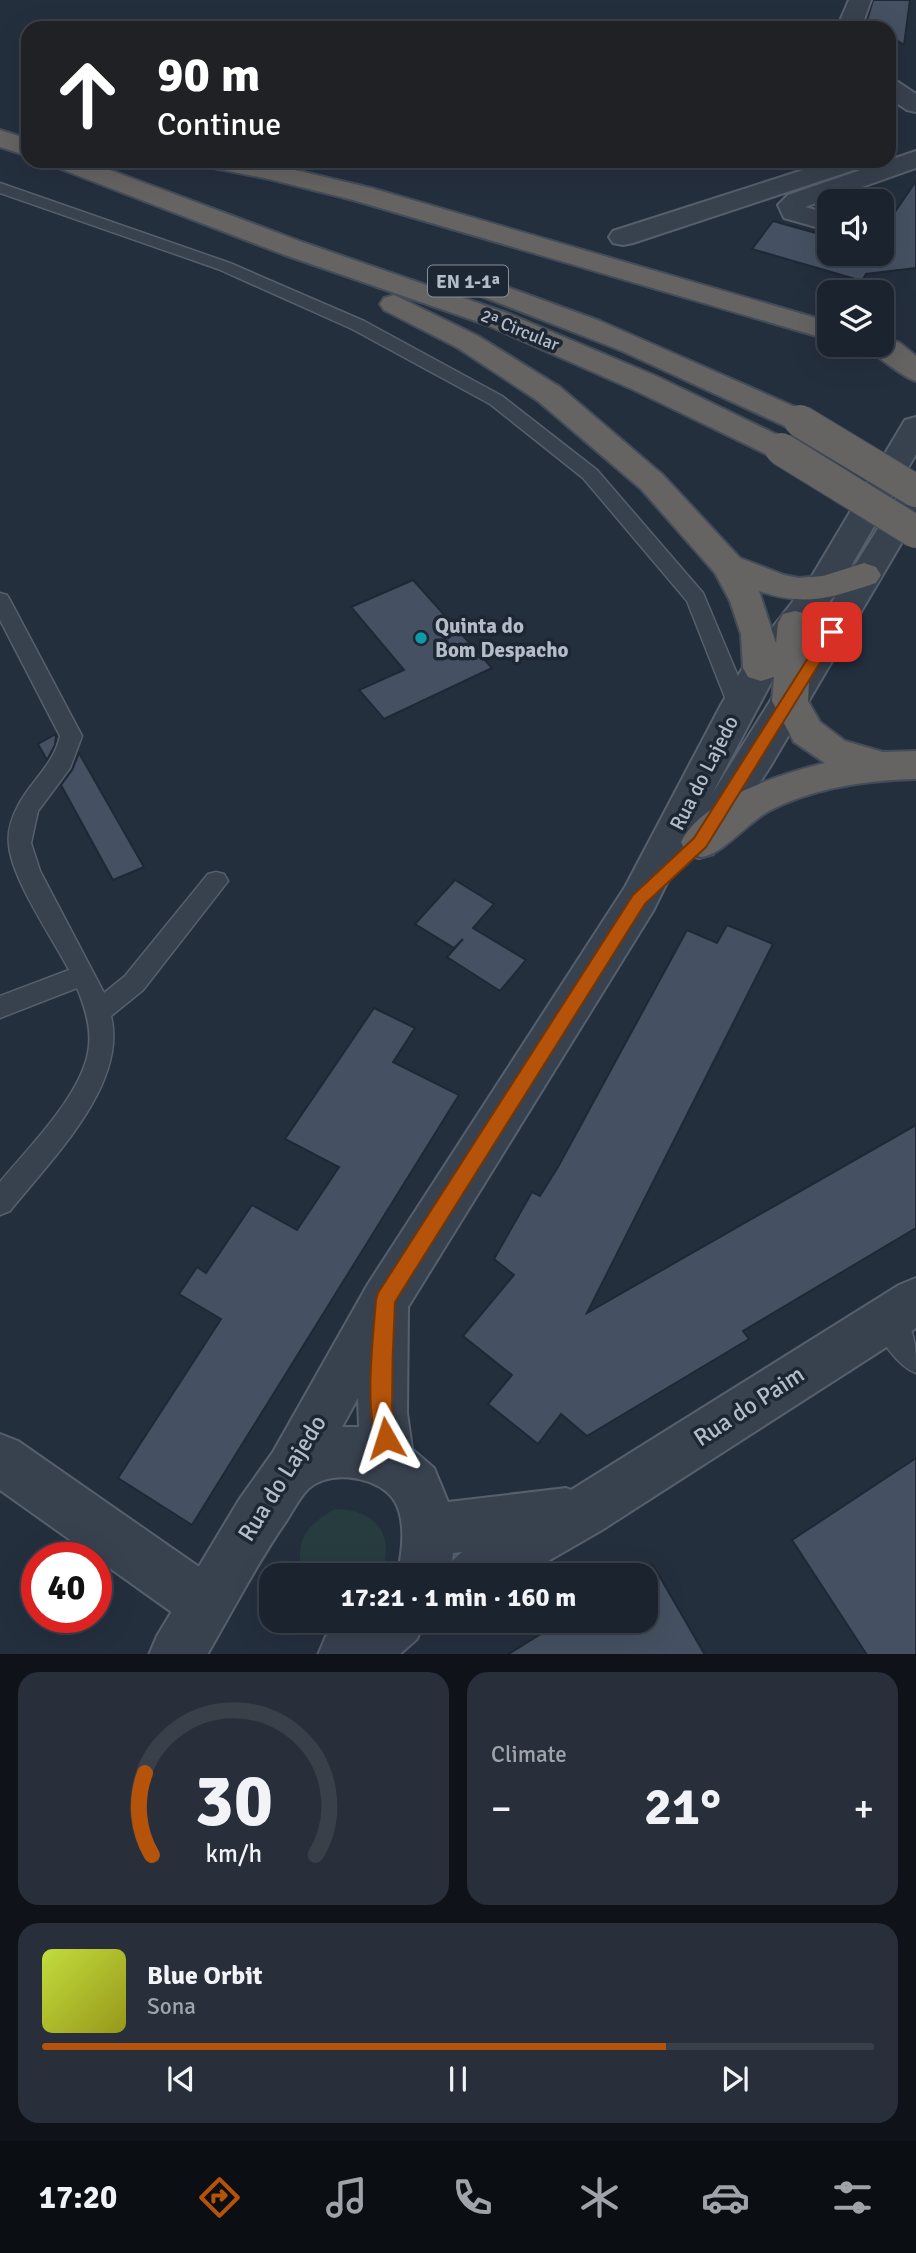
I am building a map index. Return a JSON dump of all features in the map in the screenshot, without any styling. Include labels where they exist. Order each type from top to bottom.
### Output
[{"type":"highway","points":[[7,122],[21,139]]},
{"type":"highway","name":"2ª Circular","points":[[81,168],[292,248],[497,319],[645,383],[780,449],[916,532]]},
{"type":"highway","points":[[148,168],[265,210]]},
{"type":"highway","points":[[252,168],[362,194],[817,327]]},
{"type":"highway","points":[[292,248],[325,276],[394,304],[468,342],[549,394],[652,482],[729,566],[747,601],[758,634],[761,668]]},
{"type":"highway","name":"2ª Circular","points":[[433,269],[522,300],[677,363],[800,421],[916,491]]},
{"type":"highway","points":[[894,353],[916,372]]},
{"type":"highway","points":[[729,566],[775,584],[797,589],[821,589],[864,575]]},
{"type":"highway","points":[[795,623],[790,701],[807,733],[832,751],[878,765]]},
{"type":"highway","points":[[700,842],[757,801],[821,779],[878,765],[916,765]]},
{"type":"street","points":[[852,21],[860,0]]},
{"type":"street","points":[[896,92],[916,105]]},
{"type":"street","points":[[896,148],[916,142]]},
{"type":"street","points":[[896,167],[916,159]]},
{"type":"street","points":[[836,189],[894,168]]},
{"type":"street","points":[[623,237],[865,180]]},
{"type":"street","points":[[817,195],[791,205],[793,212],[817,220]]},
{"type":"street","name":"Rua do Lajedo","points":[[176,1654],[257,1518],[290,1470],[385,1300],[639,899],[738,705],[761,668],[821,589],[916,427]]},
{"type":"street","points":[[639,899],[700,842],[790,701],[916,491]]},
{"type":"street","points":[[385,1300],[382,1413],[389,1463]]},
{"type":"street","name":"Rua do Paim","points":[[493,1563],[584,1512],[901,1310]]},
{"type":"street","points":[[290,1470],[332,1453],[362,1453],[389,1463],[416,1487],[426,1552]]},
{"type":"street","points":[[0,1459],[206,1604]]},
{"type":"street","name":"Rua do Paim","points":[[426,1552],[584,1512]]},
{"type":"street","points":[[345,1654],[383,1633]]},
{"type":"lane","points":[[0,188],[224,266],[358,325],[496,400],[590,474],[696,598],[738,705]]},
{"type":"lane","points":[[0,600],[71,736],[66,756],[26,813],[20,833],[22,858],[83,975],[103,1029],[103,1051],[97,1072],[85,1094],[0,1202]]},
{"type":"lane","points":[[98,1012],[134,984],[216,881]]},
{"type":"lane","points":[[0,1007],[83,975]]},
{"type":"lane","points":[[901,1310],[916,1359]]},
{"type":"green space","points":[[335,1509],[350,1510],[372,1520],[384,1536],[384,1563],[300,1563],[301,1544],[305,1535]]},
{"type":"building","points":[[873,0],[910,0],[904,45],[896,40],[896,21],[867,20]]},
{"type":"building","points":[[916,181],[916,268],[866,274],[863,280],[859,280],[752,249],[773,221],[817,233],[817,266],[894,266],[894,213]]},
{"type":"building","name":"Quinta do Bom Despacho","points":[[413,580],[492,668],[384,719],[359,690],[404,670],[351,607]]},
{"type":"building","points":[[56,734],[55,745],[47,760],[38,744]]},
{"type":"building","points":[[79,753],[144,867],[113,880],[61,785],[72,770]]},
{"type":"building","points":[[455,880],[494,904],[473,928],[526,960],[500,991],[447,957],[463,939],[454,948],[415,924]]},
{"type":"building","points":[[727,925],[773,944],[587,1313],[916,1125],[916,1228],[743,1331],[749,1339],[587,1436],[561,1414],[538,1444],[488,1404],[512,1375],[463,1336],[514,1275],[494,1259],[532,1192],[540,1196],[558,1167],[687,930],[717,943]]},
{"type":"building","points":[[374,1008],[415,1028],[393,1062],[459,1095],[192,1525],[118,1478],[221,1319],[179,1294],[197,1267],[206,1273],[252,1205],[297,1230],[339,1167],[285,1139]]},
{"type":"building","points":[[916,1458],[916,1654],[866,1654],[792,1540]]},
{"type":"building","points":[[658,1574],[704,1654],[509,1654],[542,1633],[658,1633]]},
{"type":"place","name":"Quinta do Bom Despacho","points":[[421,638]]},
{"type":"route","points":[[386,1438],[382,1413],[385,1300],[639,899],[700,842],[832,632]]}]
